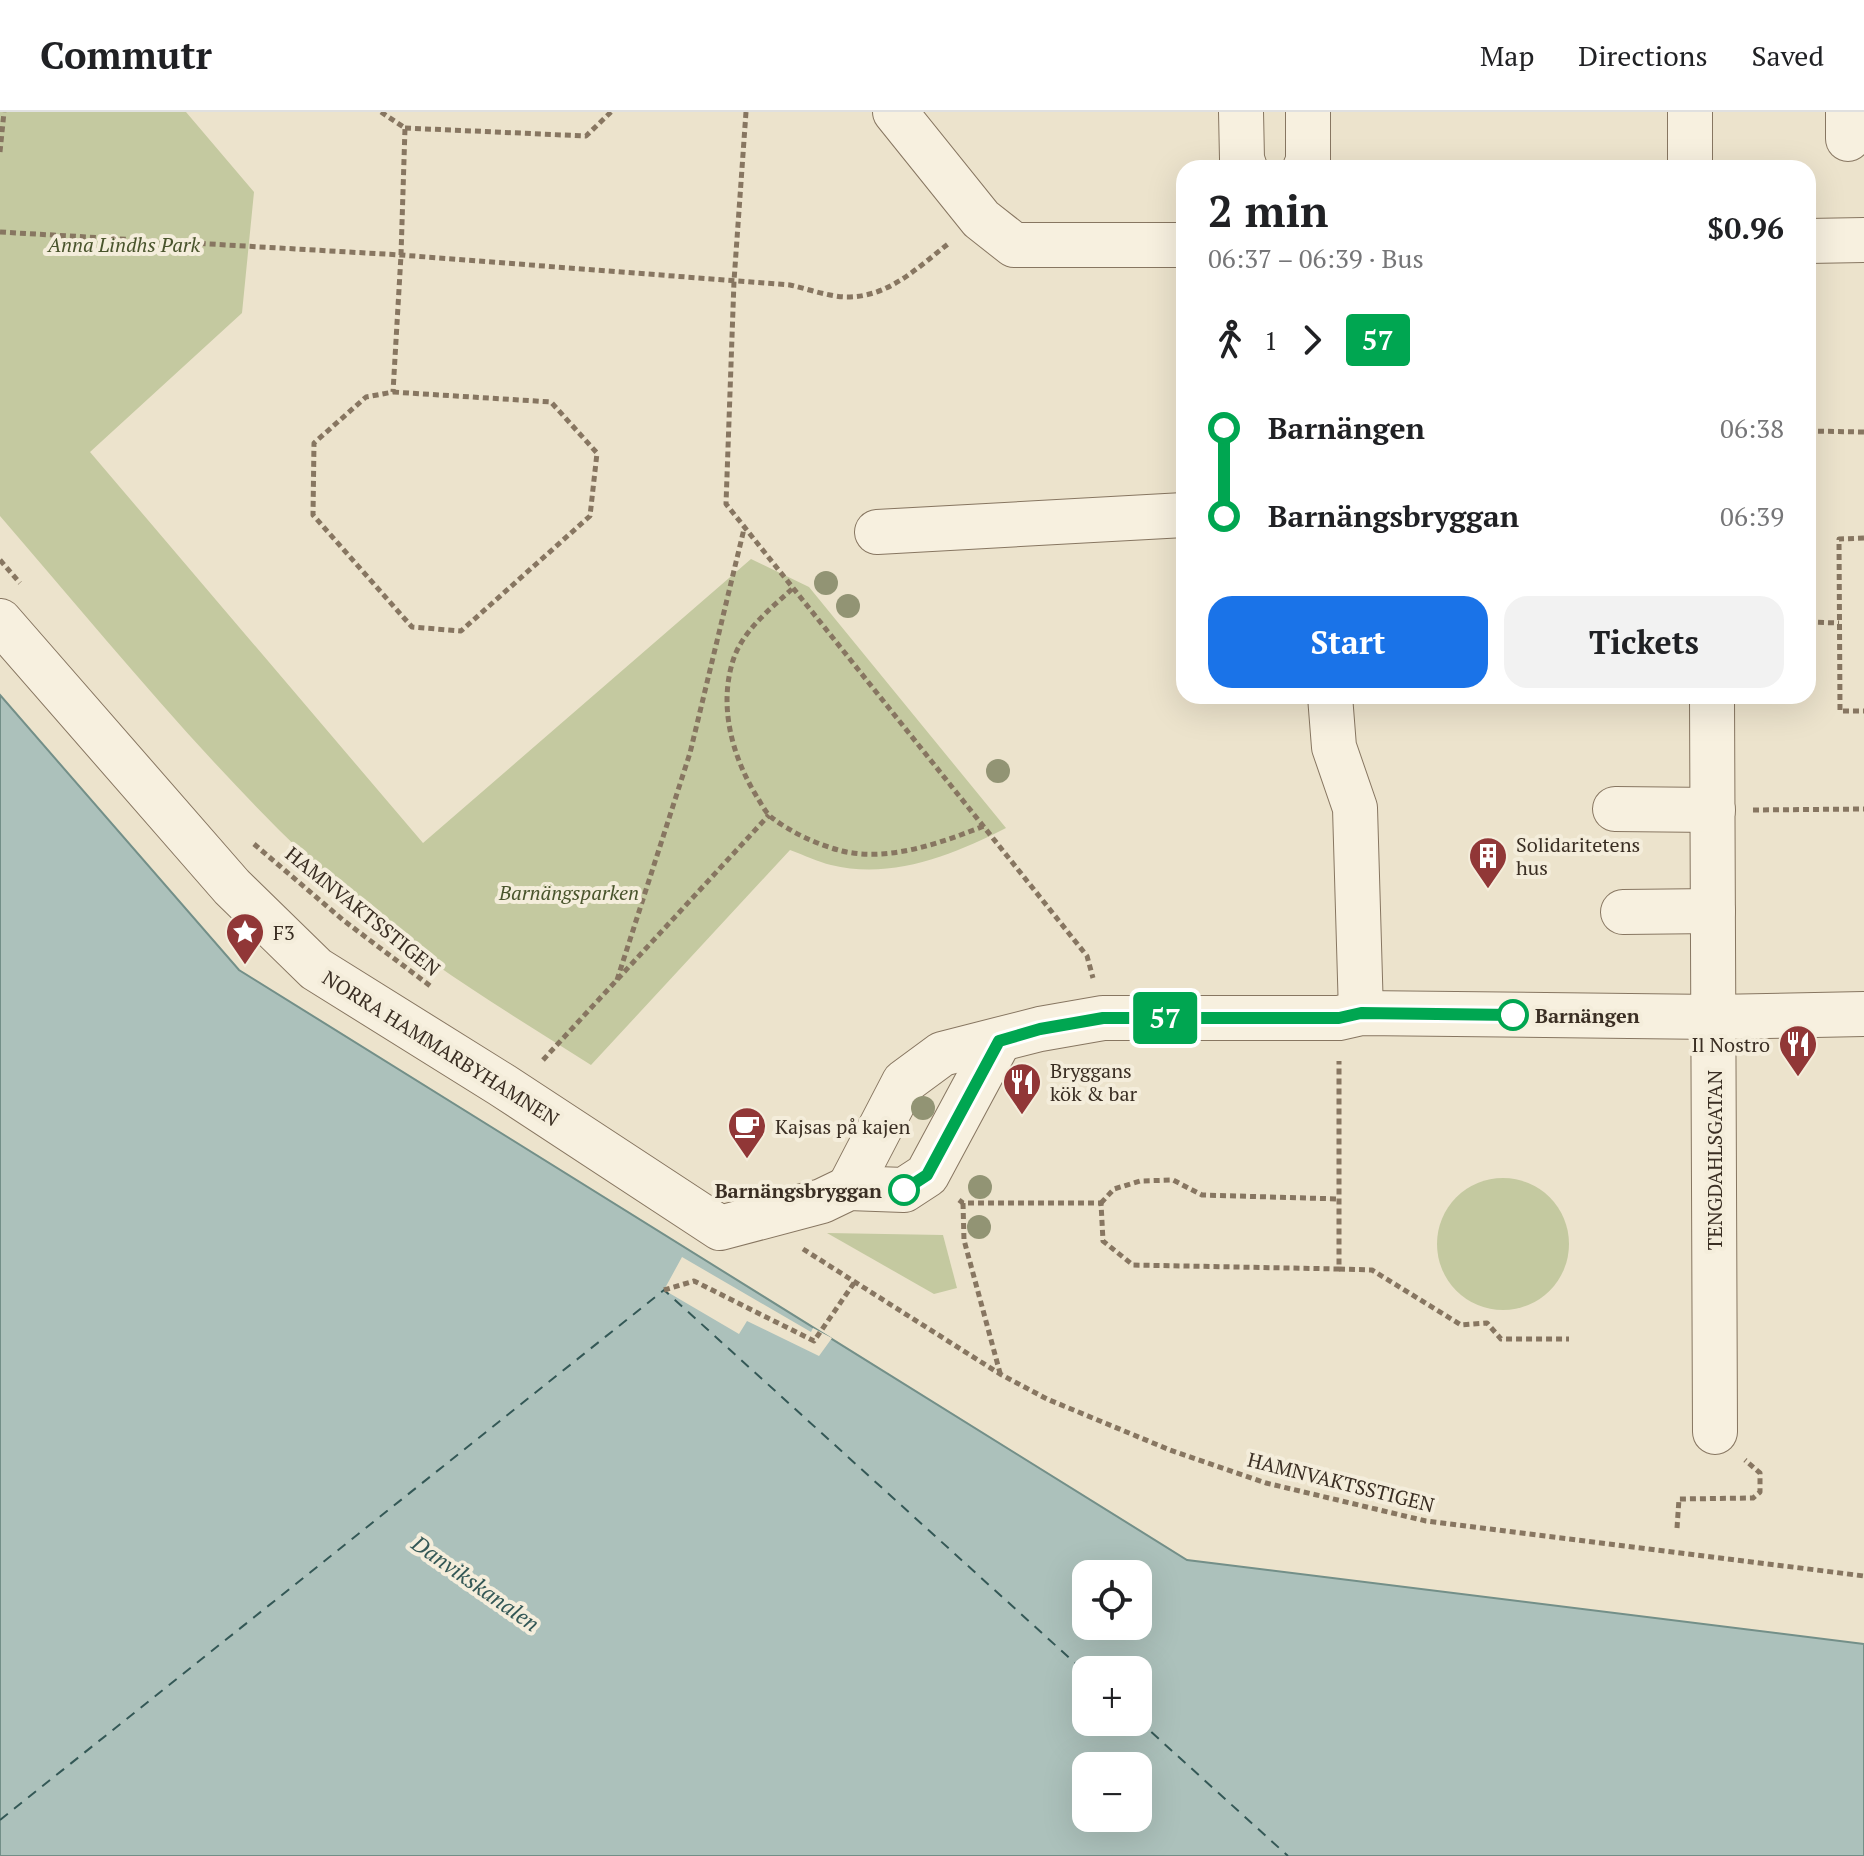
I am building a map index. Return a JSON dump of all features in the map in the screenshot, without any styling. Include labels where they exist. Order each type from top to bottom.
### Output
[{"type":"street","points":[[895,112],[981,219],[1014,245],[1176,245]]},
{"type":"street","points":[[1241,112],[1242,160]]},
{"type":"street","points":[[1308,112],[1308,160]]},
{"type":"street","points":[[1690,112],[1690,160]]},
{"type":"street","points":[[1816,241],[1864,240]]},
{"type":"street","points":[[877,532],[1176,515]]},
{"type":"street","name":"NORRA HAMMARBYHAMNEN","points":[[0,621],[232,887],[316,969],[502,1085],[720,1228],[822,1201],[849,1188]]},
{"type":"street","points":[[1331,704],[1334,747],[1355,808],[1350,1015]]},
{"type":"street","name":"TENGDAHLSGATAN","points":[[1712,704],[1715,1432]]},
{"type":"street","points":[[1615,809],[1713,810]]},
{"type":"street","points":[[1623,912],[1713,911]]},
{"type":"street","points":[[999,1041],[927,1175],[904,1190],[849,1188],[904,1082],[942,1054],[1040,1029],[1103,1018],[1864,1014]]},
{"type":"path","points":[[0,152],[4,112]]},
{"type":"path","points":[[381,112],[405,128],[586,136],[611,112]]},
{"type":"path","points":[[746,112],[734,281],[726,504],[1087,956],[1103,1018]]},
{"type":"path","points":[[393,392],[405,128]]},
{"type":"path","points":[[0,232],[401,255],[790,285],[844,297],[870,295],[894,286],[981,219]]},
{"type":"path","points":[[393,392],[551,402],[597,453],[590,516],[461,631],[412,627],[313,515],[314,443],[366,397],[393,392]]},
{"type":"path","points":[[1816,431],[1864,432]]},
{"type":"path","points":[[617,980],[690,753],[745,528]]},
{"type":"path","points":[[1864,538],[1839,539],[1840,711],[1864,711]]},
{"type":"path","points":[[0,560],[20,584]]},
{"type":"path","points":[[792,589],[755,623],[732,661],[726,694],[731,737],[743,773],[769,815],[807,838],[843,851],[885,854],[947,840],[984,826]]},
{"type":"path","points":[[1816,622],[1839,623]]},
{"type":"path","points":[[1713,810],[1864,809]]},
{"type":"path","points":[[543,1060],[769,815]]},
{"type":"path","name":"HAMNVAKTSSTIGEN","points":[[249,839],[343,920],[441,994]]},
{"type":"path","points":[[1339,1269],[1339,1199],[1350,1015]]},
{"type":"path","points":[[530,1051],[556,1068]]},
{"type":"path","points":[[927,1175],[963,1203],[1101,1203]]},
{"type":"path","points":[[1339,1199],[1202,1195],[1173,1180],[1140,1181],[1114,1189],[1101,1203],[1103,1241],[1133,1265],[1372,1270],[1461,1325],[1487,1323],[1501,1339],[1569,1339]]},
{"type":"path","points":[[963,1203],[964,1240],[1000,1374]]},
{"type":"path","name":"HAMNVAKTSSTIGEN","points":[[664,1290],[694,1281],[814,1341],[854,1283],[1000,1374],[1047,1399],[1170,1450],[1266,1483],[1426,1521],[1864,1576]]},
{"type":"path","points":[[1677,1528],[1679,1499],[1753,1498]]},
{"type":"green space","points":[[0,112],[186,112],[254,192],[242,313],[90,452],[423,843],[751,559],[809,587],[1006,828],[943,856],[899,867],[854,869],[831,865],[790,850],[591,1065],[442,968],[384,926],[308,859],[216,765],[0,516]]},
{"type":"green space","points":[[1503,1178],[1528,1183],[1550,1197],[1564,1219],[1569,1244],[1564,1269],[1550,1291],[1528,1305],[1503,1310],[1478,1305],[1456,1291],[1442,1269],[1437,1244],[1442,1219],[1456,1197],[1478,1183]]},
{"type":"green space","points":[[827,1233],[943,1235],[957,1288],[934,1294]]},
{"type":"water","name":"Danvikskanalen","points":[[0,695],[239,970],[1187,1560],[1864,1644],[1864,1856],[0,1856]]},
{"type":"pier","points":[[682,1257],[811,1332],[813,1328],[832,1338],[819,1356],[747,1321],[739,1334],[664,1290]]},
{"type":"ferry route","points":[[0,1820],[664,1290],[1072,1660]]},
{"type":"ferry route","points":[[1152,1733],[1288,1856]]},
{"type":"bus line","name":"57","points":[[904,1190],[927,1175],[999,1041],[1040,1029],[1103,1018],[1339,1018],[1361,1013],[1513,1015]]},
{"type":"place","name":"Solidaritetens hus","points":[[1488,890]]},
{"type":"place","name":"F3","points":[[245,966]]},
{"type":"place","name":"Barnängen","points":[[1513,1015]]},
{"type":"place","name":"Il Nostro","points":[[1798,1078]]},
{"type":"place","name":"Bryggans kök & bar","points":[[1022,1116]]},
{"type":"place","name":"Kajsas på kajen","points":[[747,1160]]},
{"type":"place","name":"Barnängsbryggan","points":[[904,1190]]},
{"type":"park label","name":"Anna Lindhs Park","points":[[124,244]]},
{"type":"park label","name":"Barnängsparken","points":[[569,892]]}]
